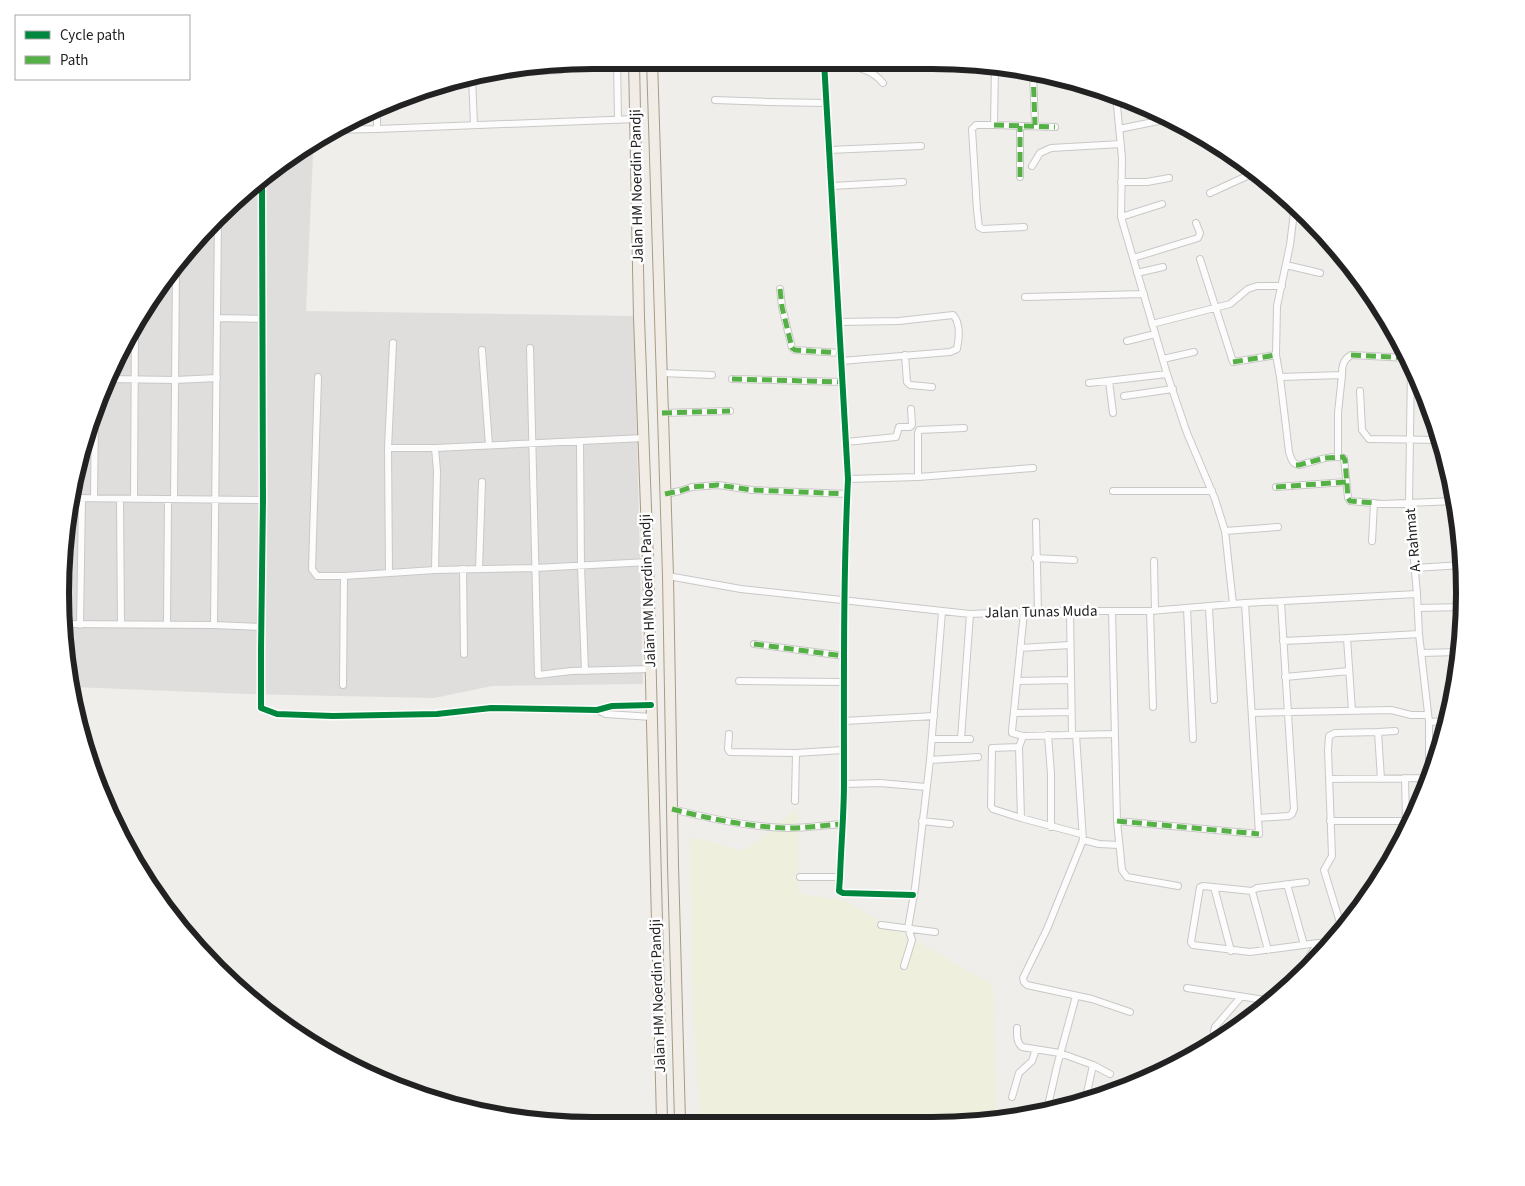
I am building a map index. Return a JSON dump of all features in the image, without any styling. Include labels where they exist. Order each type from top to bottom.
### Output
[{"type":"main road","name":"Jalan HM Noerdin Pandji","points":[[634,69],[639,318],[648,562],[662,1117]]},
{"type":"main road","name":"Jalan HM Noerdin Pandji","points":[[652,69],[668,576],[680,1117]]},
{"type":"main road","points":[[635,120],[654,114]]},
{"type":"main road","points":[[635,120],[654,126]]},
{"type":"street","points":[[617,69],[618,120]]},
{"type":"street","points":[[824,69],[848,480],[844,600],[844,784],[838,888],[841,892],[913,894]]},
{"type":"street","points":[[860,69],[877,76],[883,83]]},
{"type":"street","points":[[994,125],[995,73]]},
{"type":"street","points":[[1034,79],[1035,125]]},
{"type":"street","points":[[472,83],[474,125]]},
{"type":"street","points":[[715,100],[826,103]]},
{"type":"street","points":[[1117,103],[1122,144],[1121,217],[1167,374],[1187,433],[1212,490],[1225,531],[1233,604]]},
{"type":"street","points":[[377,116],[377,129]]},
{"type":"street","points":[[349,130],[635,120]]},
{"type":"street","points":[[1119,129],[1159,121]]},
{"type":"street","points":[[1024,227],[983,229],[979,227],[972,129],[976,125],[1035,125],[1054,127]]},
{"type":"street","points":[[1020,126],[1020,177]]},
{"type":"street","points":[[1032,166],[1040,153],[1050,148],[1122,144]]},
{"type":"street","points":[[829,150],[922,146]]},
{"type":"street","points":[[1210,193],[1249,176]]},
{"type":"street","points":[[1121,182],[1147,182],[1169,178]]},
{"type":"street","points":[[832,186],[903,182]]},
{"type":"street","points":[[262,187],[263,500],[261,708],[277,714],[333,716],[437,714],[491,708],[597,710],[612,706],[651,705]]},
{"type":"street","points":[[1121,217],[1162,204]]},
{"type":"street","points":[[1294,214],[1290,246],[1277,306],[1276,355],[1292,461],[1299,465],[1343,457],[1345,460],[1346,482],[1350,501],[1374,504],[1448,501]]},
{"type":"street","points":[[1133,258],[1198,238],[1200,233],[1196,223]]},
{"type":"street","points":[[214,625],[216,228]]},
{"type":"street","points":[[1200,259],[1234,362],[1276,355]]},
{"type":"street","points":[[1286,265],[1320,273]]},
{"type":"street","points":[[1137,274],[1163,267]]},
{"type":"street","points":[[167,624],[175,380],[176,275]]},
{"type":"street","points":[[1152,324],[1230,304],[1248,288],[1282,286]]},
{"type":"street","points":[[780,289],[782,307],[792,348],[795,350],[841,353]]},
{"type":"street","points":[[1025,297],[1144,294]]},
{"type":"street","points":[[839,322],[899,321],[954,315],[956,317],[959,340],[957,349],[950,352],[841,361]]},
{"type":"street","points":[[217,318],[262,319]]},
{"type":"street","points":[[1127,341],[1155,334]]},
{"type":"street","points":[[134,499],[135,338]]},
{"type":"street","points":[[389,572],[388,448],[393,344]]},
{"type":"street","points":[[530,348],[538,675],[650,669]]},
{"type":"street","points":[[482,350],[488,446]]},
{"type":"street","points":[[1163,359],[1194,352]]},
{"type":"street","points":[[905,355],[907,382],[910,385],[932,387]]},
{"type":"street","points":[[1338,457],[1338,413],[1342,366],[1345,360],[1351,355],[1400,358]]},
{"type":"street","points":[[661,373],[712,374]]},
{"type":"street","points":[[1089,383],[1167,374]]},
{"type":"street","points":[[1280,377],[1342,375]]},
{"type":"street","points":[[318,377],[312,569],[317,576],[648,562]]},
{"type":"street","points":[[115,379],[175,380],[216,378]]},
{"type":"street","points":[[732,380],[843,382]]},
{"type":"street","points":[[1109,381],[1113,413]]},
{"type":"street","name":"A. Rahmat","points":[[1411,381],[1409,503],[1430,754]]},
{"type":"street","points":[[1124,396],[1173,389]]},
{"type":"street","points":[[1360,391],[1362,430],[1369,439],[1433,440]]},
{"type":"street","points":[[846,442],[896,437],[899,427],[910,427],[912,425],[911,409]]},
{"type":"street","points":[[662,413],[730,411]]},
{"type":"street","points":[[918,477],[919,430],[964,428]]},
{"type":"street","points":[[94,498],[95,431]]},
{"type":"street","points":[[388,448],[488,446],[644,438]]},
{"type":"street","points":[[580,442],[581,566],[585,671]]},
{"type":"street","points":[[435,448],[437,471],[435,570]]},
{"type":"street","points":[[848,480],[918,477],[1033,468]]},
{"type":"street","points":[[479,569],[482,482]]},
{"type":"street","points":[[1276,487],[1346,482]]},
{"type":"street","points":[[665,494],[692,487],[718,484],[752,490],[848,494]]},
{"type":"street","points":[[1113,490],[1212,490]]},
{"type":"street","points":[[78,498],[263,500]]},
{"type":"street","points":[[80,624],[82,498]]},
{"type":"street","points":[[120,499],[121,624]]},
{"type":"street","points":[[1372,541],[1374,504]]},
{"type":"street","points":[[1036,522],[1038,611]]},
{"type":"street","points":[[1225,531],[1278,526]]},
{"type":"street","points":[[1036,558],[1074,560]]},
{"type":"street","points":[[1153,707],[1154,561]]},
{"type":"street","points":[[1415,568],[1455,565]]},
{"type":"street","points":[[463,569],[464,654]]},
{"type":"street","points":[[343,685],[344,576]]},
{"type":"street","name":"Jalan Tunas Muda","points":[[668,576],[741,589],[970,614],[1038,611],[1153,611],[1209,608],[1245,603],[1417,594]]},
{"type":"street","points":[[1258,818],[1289,816],[1294,812],[1281,602]]},
{"type":"street","points":[[1117,821],[1259,834],[1245,603]]},
{"type":"street","points":[[1418,608],[1456,607]]},
{"type":"street","points":[[1187,608],[1193,739]]},
{"type":"street","points":[[1209,608],[1214,700]]},
{"type":"street","points":[[1112,611],[1117,821],[1122,870],[1127,877],[1178,886]]},
{"type":"street","points":[[904,966],[912,940],[908,928],[930,760],[942,612]]},
{"type":"street","points":[[1024,612],[1012,733],[1023,736],[1115,734]]},
{"type":"street","points":[[1070,612],[1071,712],[1082,837],[1047,929],[1023,978],[1027,984],[1130,1012]]},
{"type":"street","points":[[961,739],[970,614]]},
{"type":"street","points":[[70,624],[167,624],[261,627]]},
{"type":"street","points":[[1283,642],[1419,634]]},
{"type":"street","points":[[1347,638],[1352,711]]},
{"type":"street","points":[[754,644],[844,656]]},
{"type":"street","points":[[1020,648],[1070,646]]},
{"type":"street","points":[[1421,653],[1453,652]]},
{"type":"street","points":[[1285,677],[1349,671]]},
{"type":"street","points":[[1017,681],[1070,680]]},
{"type":"street","points":[[739,681],[844,682]]},
{"type":"street","points":[[597,710],[606,714],[652,717]]},
{"type":"street","points":[[1252,713],[1391,710],[1440,720]]},
{"type":"street","points":[[1014,714],[1071,712]]},
{"type":"street","points":[[844,721],[934,716]]},
{"type":"street","points":[[1340,922],[1324,870],[1332,856],[1328,738],[1336,733],[1395,731]]},
{"type":"street","points":[[1378,732],[1381,779]]},
{"type":"street","points":[[729,734],[728,749],[730,752],[796,753],[843,750]]},
{"type":"street","points":[[1048,735],[1052,827]]},
{"type":"street","points":[[1021,818],[1019,747],[1023,736]]},
{"type":"street","points":[[932,739],[970,739]]},
{"type":"street","points":[[1019,747],[991,749],[990,806],[993,809],[1099,844],[1119,845]]},
{"type":"street","points":[[795,801],[796,753]]},
{"type":"street","points":[[930,760],[978,757]]},
{"type":"street","points":[[1405,778],[1407,813]]},
{"type":"street","points":[[1329,779],[1422,778]]},
{"type":"street","points":[[844,784],[880,783],[926,787]]},
{"type":"street","points":[[672,809],[742,824],[790,828],[842,824]]},
{"type":"street","points":[[922,821],[950,824]]},
{"type":"street","points":[[1330,821],[1403,822]]},
{"type":"street","points":[[800,877],[840,877]]},
{"type":"street","points":[[1306,882],[1257,888],[1252,891],[1200,887],[1191,942],[1193,945],[1250,952],[1322,943]]},
{"type":"street","points":[[1287,884],[1304,945]]},
{"type":"street","points":[[1214,887],[1231,951]]},
{"type":"street","points":[[1252,891],[1268,950]]},
{"type":"street","points":[[881,924],[935,932]]},
{"type":"street","points":[[1310,957],[1318,944]]},
{"type":"street","points":[[1187,988],[1262,1000]]},
{"type":"street","points":[[1048,1104],[1076,996]]},
{"type":"street","points":[[1215,1034],[1215,1027],[1241,997]]},
{"type":"street","points":[[1017,1028],[1019,1044],[1022,1047],[1060,1053],[1093,1065],[1110,1074]]},
{"type":"street","points":[[1012,1098],[1019,1073],[1032,1061],[1036,1049]]},
{"type":"street","points":[[1087,1093],[1093,1065]]},
{"type":"shaded area","points":[[311,151],[313,154],[306,311],[634,316],[643,684],[492,686],[434,698],[247,694],[78,687],[73,661],[69,593],[73,525],[87,457],[109,392],[139,331],[157,302],[177,274],[222,222],[274,177]]},
{"type":"green space","points":[[798,808],[799,894],[844,900],[993,985],[997,1113],[932,1117],[700,1117],[691,977],[690,837],[744,851]]},
{"type":"marked path","points":[[1033,79],[1035,125]]},
{"type":"marked path","points":[[994,125],[1055,127]]},
{"type":"marked path","points":[[1020,126],[1020,177]]},
{"type":"marked path","points":[[780,289],[782,307],[792,348],[795,350],[841,353]]},
{"type":"marked path","points":[[1233,362],[1276,355]]},
{"type":"marked path","points":[[1351,355],[1400,358]]},
{"type":"marked path","points":[[732,379],[843,382]]},
{"type":"marked path","points":[[662,413],[730,411]]},
{"type":"marked path","points":[[1296,465],[1325,458],[1343,457],[1345,460],[1348,498],[1350,501],[1374,503]]},
{"type":"marked path","points":[[1276,487],[1346,482]]},
{"type":"marked path","points":[[665,494],[692,487],[718,485],[752,490],[848,494]]},
{"type":"marked path","points":[[754,644],[844,656]]},
{"type":"marked path","points":[[672,809],[715,819],[759,826],[795,828],[842,824]]},
{"type":"marked path","points":[[1117,821],[1259,834]]},
{"type":"cycle path","points":[[824,69],[848,479],[845,593],[844,795],[839,891],[843,893],[913,895]]},
{"type":"cycle path","points":[[262,187],[263,500],[261,708],[277,714],[333,716],[437,714],[491,708],[597,710],[612,706],[651,705]]}]
